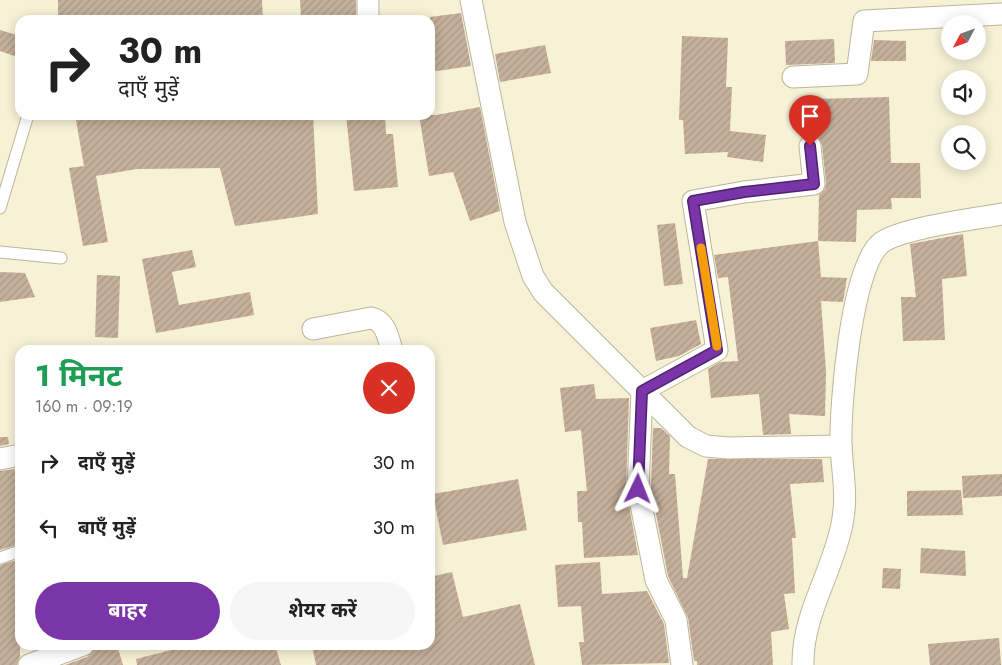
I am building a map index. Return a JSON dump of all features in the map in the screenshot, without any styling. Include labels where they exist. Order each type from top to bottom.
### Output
[{"type":"street","points":[[368,0],[368,15]]},
{"type":"street","points":[[471,0],[515,222],[533,276],[543,292],[688,437],[706,446],[728,448],[841,446]]},
{"type":"street","points":[[793,77],[857,74],[864,21],[1002,14]]},
{"type":"street","points":[[642,391],[717,350],[693,201],[744,192],[814,184],[810,146]]},
{"type":"street","points":[[804,665],[804,638],[810,613],[824,582],[842,524],[846,489],[841,446],[841,393],[862,274],[880,244],[898,234],[1002,214]]},
{"type":"street","points":[[313,329],[371,318],[378,320],[383,325],[390,345]]},
{"type":"street","points":[[642,391],[638,489],[656,580],[676,620],[682,665]]},
{"type":"street","points":[[0,459],[15,456]]},
{"type":"street","points":[[29,665],[70,650]]},
{"type":"lane","points":[[0,208],[26,120]]},
{"type":"lane","points":[[0,252],[61,258]]},
{"type":"lane","points":[[0,558],[15,553]]},
{"type":"building","points":[[58,0],[262,0],[263,15],[58,15]]},
{"type":"building","points":[[300,0],[356,0],[356,15],[301,15]]},
{"type":"building","points":[[461,13],[471,66],[435,71],[435,16]]},
{"type":"building","points":[[0,30],[15,34],[15,56],[0,51]]},
{"type":"building","points":[[682,36],[728,38],[726,87],[732,87],[730,131],[766,135],[763,162],[727,157],[728,152],[685,154],[683,120],[679,120]]},
{"type":"building","points":[[834,39],[835,63],[786,65],[785,41]]},
{"type":"building","points":[[874,40],[906,41],[906,61],[871,61]]},
{"type":"building","points":[[545,45],[551,73],[500,82],[495,54]]},
{"type":"building","points":[[889,97],[891,163],[920,163],[921,198],[891,198],[892,209],[857,210],[856,242],[818,241],[819,195],[825,189],[826,183],[822,145],[815,135],[814,99]]},
{"type":"building","points":[[480,107],[500,211],[470,221],[453,172],[429,176],[420,120],[435,120],[436,115]]},
{"type":"building","points":[[76,120],[313,120],[318,214],[235,226],[220,168],[137,169],[96,176],[108,242],[83,246],[69,168],[84,166]]},
{"type":"building","points":[[347,120],[385,120],[386,134],[393,134],[398,187],[354,191]]},
{"type":"building","points":[[675,223],[683,284],[664,286],[657,225]]},
{"type":"building","points":[[963,234],[967,276],[942,279],[945,340],[903,341],[901,297],[916,297],[910,244]]},
{"type":"building","points":[[818,241],[821,277],[847,278],[843,302],[821,301],[826,372],[825,416],[789,414],[791,434],[763,435],[759,394],[711,398],[708,369],[720,362],[738,361],[728,277],[718,278],[714,255]]},
{"type":"building","points":[[192,250],[196,267],[172,272],[179,305],[250,292],[254,315],[156,333],[142,259]]},
{"type":"building","points":[[0,272],[25,273],[35,297],[0,302]]},
{"type":"building","points":[[97,275],[120,276],[118,338],[95,337]]},
{"type":"building","points":[[696,320],[701,344],[679,356],[656,361],[650,328]]},
{"type":"building","points":[[594,384],[596,399],[629,398],[626,489],[638,555],[584,558],[582,522],[578,522],[577,491],[587,491],[581,430],[565,432],[560,388]]},
{"type":"building","points":[[653,428],[661,428],[670,436],[669,474],[675,474],[683,578],[687,578],[708,459],[822,459],[824,482],[790,484],[796,538],[792,538],[795,593],[784,594],[789,629],[771,632],[773,665],[697,665],[697,661],[694,661],[688,618],[668,576],[651,488]]},
{"type":"building","points":[[0,437],[8,437],[9,444],[0,446]]},
{"type":"building","points":[[15,469],[15,546],[0,550],[0,471]]},
{"type":"building","points":[[1002,474],[1002,496],[963,498],[962,476]]},
{"type":"building","points":[[518,479],[527,530],[443,545],[435,504],[435,494]]},
{"type":"building","points":[[961,490],[963,515],[907,516],[907,491]]},
{"type":"building","points":[[921,548],[965,551],[966,576],[920,573]]},
{"type":"building","points":[[15,560],[15,650],[20,650],[17,665],[0,665],[0,565]]},
{"type":"building","points":[[600,562],[602,594],[647,591],[664,624],[669,663],[582,665],[579,642],[584,642],[581,606],[558,607],[555,565]]},
{"type":"building","points":[[883,568],[901,569],[900,589],[882,588]]},
{"type":"building","points":[[452,572],[463,617],[520,604],[535,665],[316,665],[313,650],[435,650],[435,576]]},
{"type":"building","points":[[999,638],[1001,665],[930,665],[928,644]]},
{"type":"building","points":[[93,650],[118,650],[123,665],[65,665],[87,657]]},
{"type":"building","points":[[171,650],[276,650],[281,665],[137,665],[136,659]]},
{"type":"slow traffic","points":[[701,248],[717,346]]},
{"type":"route","points":[[638,489],[642,391],[717,350],[693,201],[744,192],[814,184],[810,146]]}]
